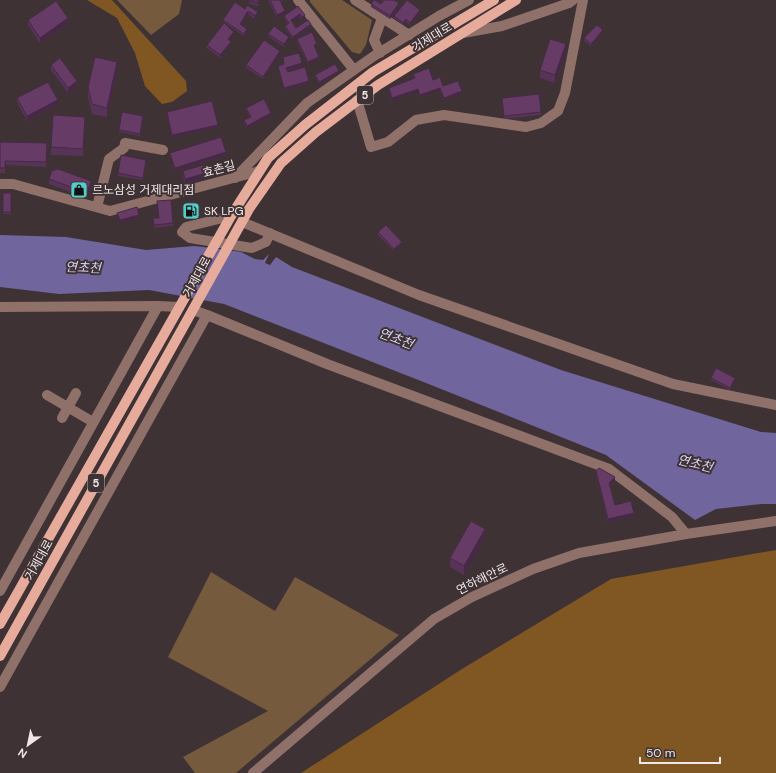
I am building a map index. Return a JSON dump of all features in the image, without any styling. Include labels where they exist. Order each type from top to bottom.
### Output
[{"type":"main road","name":"거제대로","points":[[0,624],[231,216],[268,158],[305,125],[373,72],[494,0]]},
{"type":"main road","name":"거제대로","points":[[0,656],[242,222],[281,163],[316,132],[378,85],[516,0]]},
{"type":"street","points":[[298,0],[354,70]]},
{"type":"street","points":[[355,0],[409,35]]},
{"type":"street","points":[[235,178],[307,103],[380,53],[439,16],[470,0]]},
{"type":"street","points":[[454,24],[474,0]]},
{"type":"street","points":[[463,33],[502,26],[569,3],[573,0]]},
{"type":"street","points":[[357,100],[371,147],[388,142],[416,120],[444,115],[526,127],[541,123],[558,111],[564,93],[583,0]]},
{"type":"street","points":[[380,53],[374,40],[382,18]]},
{"type":"street","points":[[97,207],[109,159],[124,148],[125,143],[164,150]]},
{"type":"street","name":"효촌길","points":[[0,184],[13,184],[110,211],[259,171]]},
{"type":"street","points":[[231,216],[186,227],[182,232],[190,238],[252,248],[266,242],[270,233]]},
{"type":"street","points":[[242,222],[419,295],[673,384],[776,405]]},
{"type":"street","points":[[0,591],[158,306]]},
{"type":"street","points":[[0,307],[179,307]]},
{"type":"street","points":[[193,310],[327,364],[610,469],[672,517],[686,534]]},
{"type":"street","points":[[0,687],[207,315]]},
{"type":"street","points":[[62,418],[76,393]]},
{"type":"street","points":[[47,395],[93,422]]},
{"type":"street","name":"연하해안로","points":[[253,773],[434,619],[472,597],[533,569],[579,553],[686,534],[776,521]]},
{"type":"shaded area","points":[[87,0],[112,0],[186,81],[187,91],[172,102],[162,104],[145,86],[135,53],[117,18]]},
{"type":"shaded area","points":[[117,0],[182,0],[179,14],[151,35]]},
{"type":"shaded area","points":[[310,0],[342,0],[372,20],[366,45],[360,54],[352,52],[310,2]]},
{"type":"shaded area","points":[[776,550],[776,773],[301,773],[462,669],[611,579]]},
{"type":"shaded area","points":[[211,572],[275,611],[295,577],[399,635],[236,773],[195,773],[183,757],[268,711],[168,657]]},
{"type":"water","name":"연초천","points":[[0,235],[66,237],[146,250],[194,246],[241,252],[255,259],[263,260],[269,254],[265,263],[270,265],[276,257],[292,267],[561,370],[761,432],[776,433],[776,504],[761,504],[716,509],[695,520],[606,455],[224,304],[149,290],[59,294],[0,287]]},
{"type":"building","points":[[258,0],[258,3],[249,1]]},
{"type":"building","points":[[270,0],[280,0],[285,11],[277,15]]},
{"type":"building","points":[[374,0],[381,4],[384,0],[394,0],[399,3],[390,16],[371,4]]},
{"type":"building","points":[[407,0],[420,10],[410,23],[406,19],[403,23],[394,16]]},
{"type":"building","points":[[56,1],[68,18],[40,38],[28,20]]},
{"type":"building","points":[[235,2],[245,9],[247,5],[258,12],[255,16],[248,11],[240,24],[247,29],[244,34],[223,20]]},
{"type":"building","points":[[298,6],[305,15],[302,17],[300,14],[291,20],[296,28],[308,20],[311,24],[293,37],[285,26],[289,23],[284,16]]},
{"type":"building","points":[[224,23],[234,32],[228,39],[231,42],[220,55],[207,45]]},
{"type":"building","points":[[597,25],[603,30],[591,44],[584,38]]},
{"type":"building","points":[[274,26],[289,37],[284,44],[268,34]]},
{"type":"building","points":[[312,32],[317,44],[314,45],[319,57],[308,62],[297,39]]},
{"type":"building","points":[[550,39],[566,44],[555,75],[540,70]]},
{"type":"building","points":[[264,40],[280,51],[263,77],[246,65]]},
{"type":"building","points":[[299,53],[302,63],[286,68],[288,72],[305,67],[309,81],[284,88],[278,66],[284,64],[283,57]]},
{"type":"building","points":[[95,57],[117,62],[107,108],[92,104],[88,87]]},
{"type":"building","points":[[60,58],[77,81],[68,88],[51,65]]},
{"type":"building","points":[[335,64],[339,71],[319,82],[315,75]]},
{"type":"building","points":[[429,68],[433,80],[440,77],[443,86],[458,81],[462,91],[444,98],[440,88],[420,95],[418,89],[392,98],[389,88],[415,78],[413,74]]},
{"type":"building","points":[[48,82],[58,100],[27,116],[17,98]]},
{"type":"building","points":[[539,94],[541,112],[504,116],[502,98]]},
{"type":"building","points":[[264,99],[271,113],[247,126],[244,120],[251,117],[246,108]]},
{"type":"building","points":[[212,101],[218,125],[172,135],[167,112]]},
{"type":"building","points":[[122,112],[143,116],[140,134],[119,130]]},
{"type":"building","points":[[53,115],[85,117],[83,149],[51,147]]},
{"type":"building","points":[[221,137],[226,152],[175,168],[170,153]]},
{"type":"building","points":[[0,142],[47,143],[46,162],[5,161],[5,168],[0,168]]},
{"type":"building","points":[[121,155],[146,160],[143,178],[118,173]]},
{"type":"building","points":[[203,165],[206,173],[185,179],[183,171]]},
{"type":"building","points":[[58,169],[91,181],[87,193],[49,179],[52,171]]},
{"type":"building","points":[[3,193],[11,193],[11,212],[3,212]]},
{"type":"building","points":[[171,200],[173,223],[154,225],[153,218],[159,218],[157,201]]},
{"type":"building","name":"SK LPG","points":[[194,201],[196,216],[188,217],[186,202]]},
{"type":"building","points":[[137,207],[139,215],[120,220],[117,213]]},
{"type":"building","points":[[386,225],[402,242],[394,249],[378,232]]},
{"type":"building","points":[[716,368],[735,378],[730,388],[711,378]]},
{"type":"building","points":[[599,468],[615,477],[609,483],[615,505],[631,501],[634,513],[608,519],[596,471]]},
{"type":"building","points":[[471,521],[485,529],[464,566],[450,558]]},
{"type":"place","name":"르노삼성 거제대리점","points":[[79,190]]},
{"type":"place","name":"SK LPG","points":[[191,211]]}]
